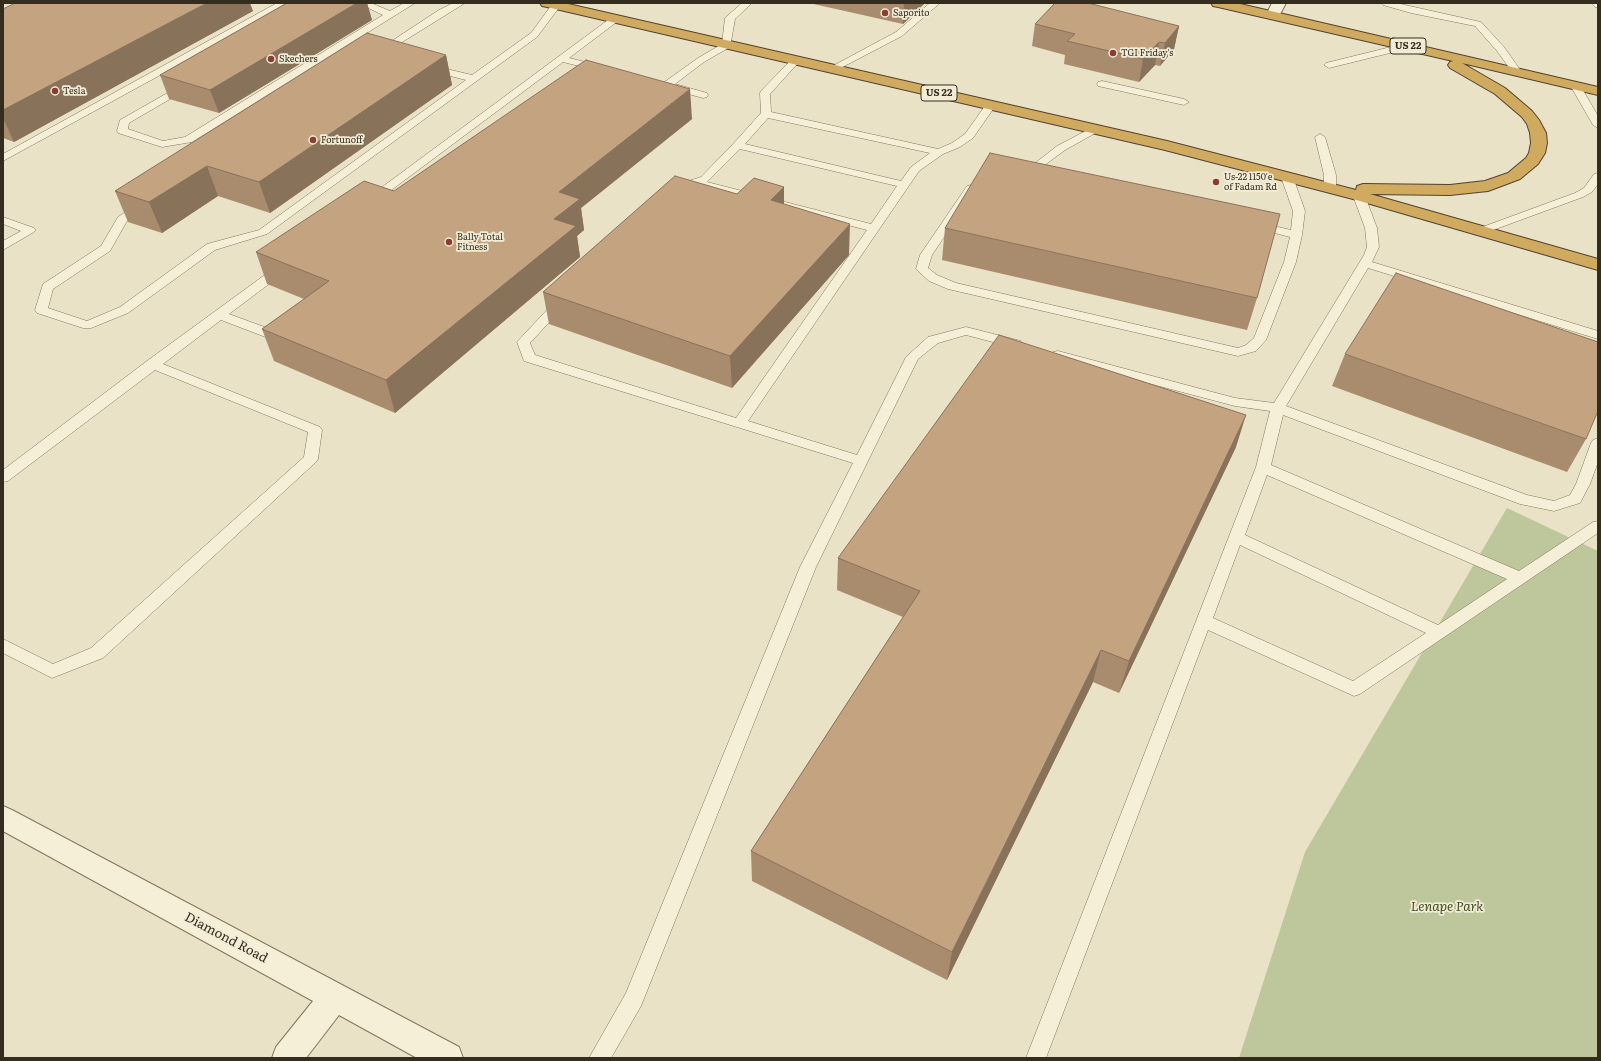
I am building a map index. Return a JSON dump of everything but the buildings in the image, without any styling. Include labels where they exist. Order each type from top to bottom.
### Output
[{"type":"highway","name":"US 22","points":[[1218,3],[1276,9],[1413,47],[1598,91]]},
{"type":"highway","name":"US 22","points":[[552,4],[1095,129],[1330,188],[1598,265]]},
{"type":"highway","points":[[1330,188],[1430,190],[1488,186],[1502,181],[1524,169],[1537,153],[1539,143],[1538,133],[1534,123],[1517,103],[1484,80],[1447,60],[1413,47]]},
{"type":"street","name":"Diamond Road","points":[[3,818],[448,1058]]},
{"type":"street","points":[[286,1058],[334,997]]},
{"type":"lane","points":[[3,158],[280,6],[282,3]]},
{"type":"lane","points":[[352,3],[368,5],[390,15]]},
{"type":"lane","points":[[193,81],[124,122],[122,131],[162,144],[188,140],[410,3]]},
{"type":"lane","points":[[392,58],[373,56],[442,12],[460,3]]},
{"type":"lane","points":[[703,95],[663,84],[728,45],[730,18],[747,3]]},
{"type":"lane","points":[[832,69],[899,34],[934,3]]},
{"type":"lane","points":[[1386,3],[1411,10],[1478,24],[1502,49],[1516,71]]},
{"type":"lane","points":[[155,197],[122,219],[106,248],[47,287],[41,310],[87,325],[124,310],[211,247],[263,232],[534,35],[552,4]]},
{"type":"lane","points":[[360,209],[615,19]]},
{"type":"lane","points":[[1329,65],[1413,47]]},
{"type":"lane","points":[[562,59],[607,70]]},
{"type":"lane","points":[[670,192],[676,188],[705,178],[738,146],[766,114],[765,93],[796,60]]},
{"type":"lane","points":[[421,65],[474,79]]},
{"type":"lane","points":[[1102,84],[1184,102]]},
{"type":"lane","points":[[1575,85],[1598,125]]},
{"type":"lane","points":[[740,424],[915,169],[939,152],[956,145],[969,136],[991,105]]},
{"type":"lane","points":[[766,114],[939,152]]},
{"type":"lane","points":[[1030,170],[1061,148],[1095,129]]},
{"type":"lane","points":[[1320,137],[1330,175],[1330,188]]},
{"type":"lane","points":[[738,146],[905,185]]},
{"type":"lane","points":[[1016,167],[1046,174]]},
{"type":"lane","points":[[1482,231],[1593,192],[1598,176]]},
{"type":"lane","points":[[976,179],[926,255],[922,269],[933,278],[952,286],[1238,352],[1251,348],[1260,340],[1290,262],[1296,235],[1298,211],[1287,177]]},
{"type":"lane","points":[[695,182],[875,228]]},
{"type":"lane","points":[[1036,1058],[1263,467],[1278,408],[1366,264],[1373,247],[1371,228],[1359,196]]},
{"type":"lane","points":[[3,220],[30,230],[3,246]]},
{"type":"lane","points":[[1243,222],[1296,235]]},
{"type":"lane","points":[[3,476],[290,262]]},
{"type":"lane","points":[[1366,264],[1598,335]]},
{"type":"lane","points":[[571,291],[523,342],[529,358],[861,461]]},
{"type":"lane","points":[[220,315],[282,338]]},
{"type":"lane","points":[[599,1058],[634,999],[808,567],[913,357],[933,340],[966,331],[1235,402],[1278,408],[1525,500],[1554,506],[1575,499],[1583,484],[1598,443]]},
{"type":"lane","points":[[3,645],[52,671],[97,653],[312,459],[315,430],[152,364]]},
{"type":"lane","points":[[1263,467],[1520,578]]},
{"type":"lane","points":[[1204,621],[1354,688],[1598,526]]},
{"type":"lane","points":[[1236,538],[1439,632]]},
{"type":"green space","name":"Lenape Park","points":[[1507,508],[1598,551],[1598,1058],[1239,1058],[1305,852]]},
{"type":"place","name":"Saporito","points":[[885,13]]},
{"type":"place","name":"TGI Friday's","points":[[1113,53]]},
{"type":"place","name":"Skechers","points":[[271,59]]},
{"type":"place","name":"Tesla","points":[[55,91]]},
{"type":"place","name":"Fortunoff","points":[[313,140]]},
{"type":"place","name":"Us-22 1150'e of Fadam Rd","points":[[1216,182]]},
{"type":"place","name":"Bally Total Fitness","points":[[449,242]]}]
